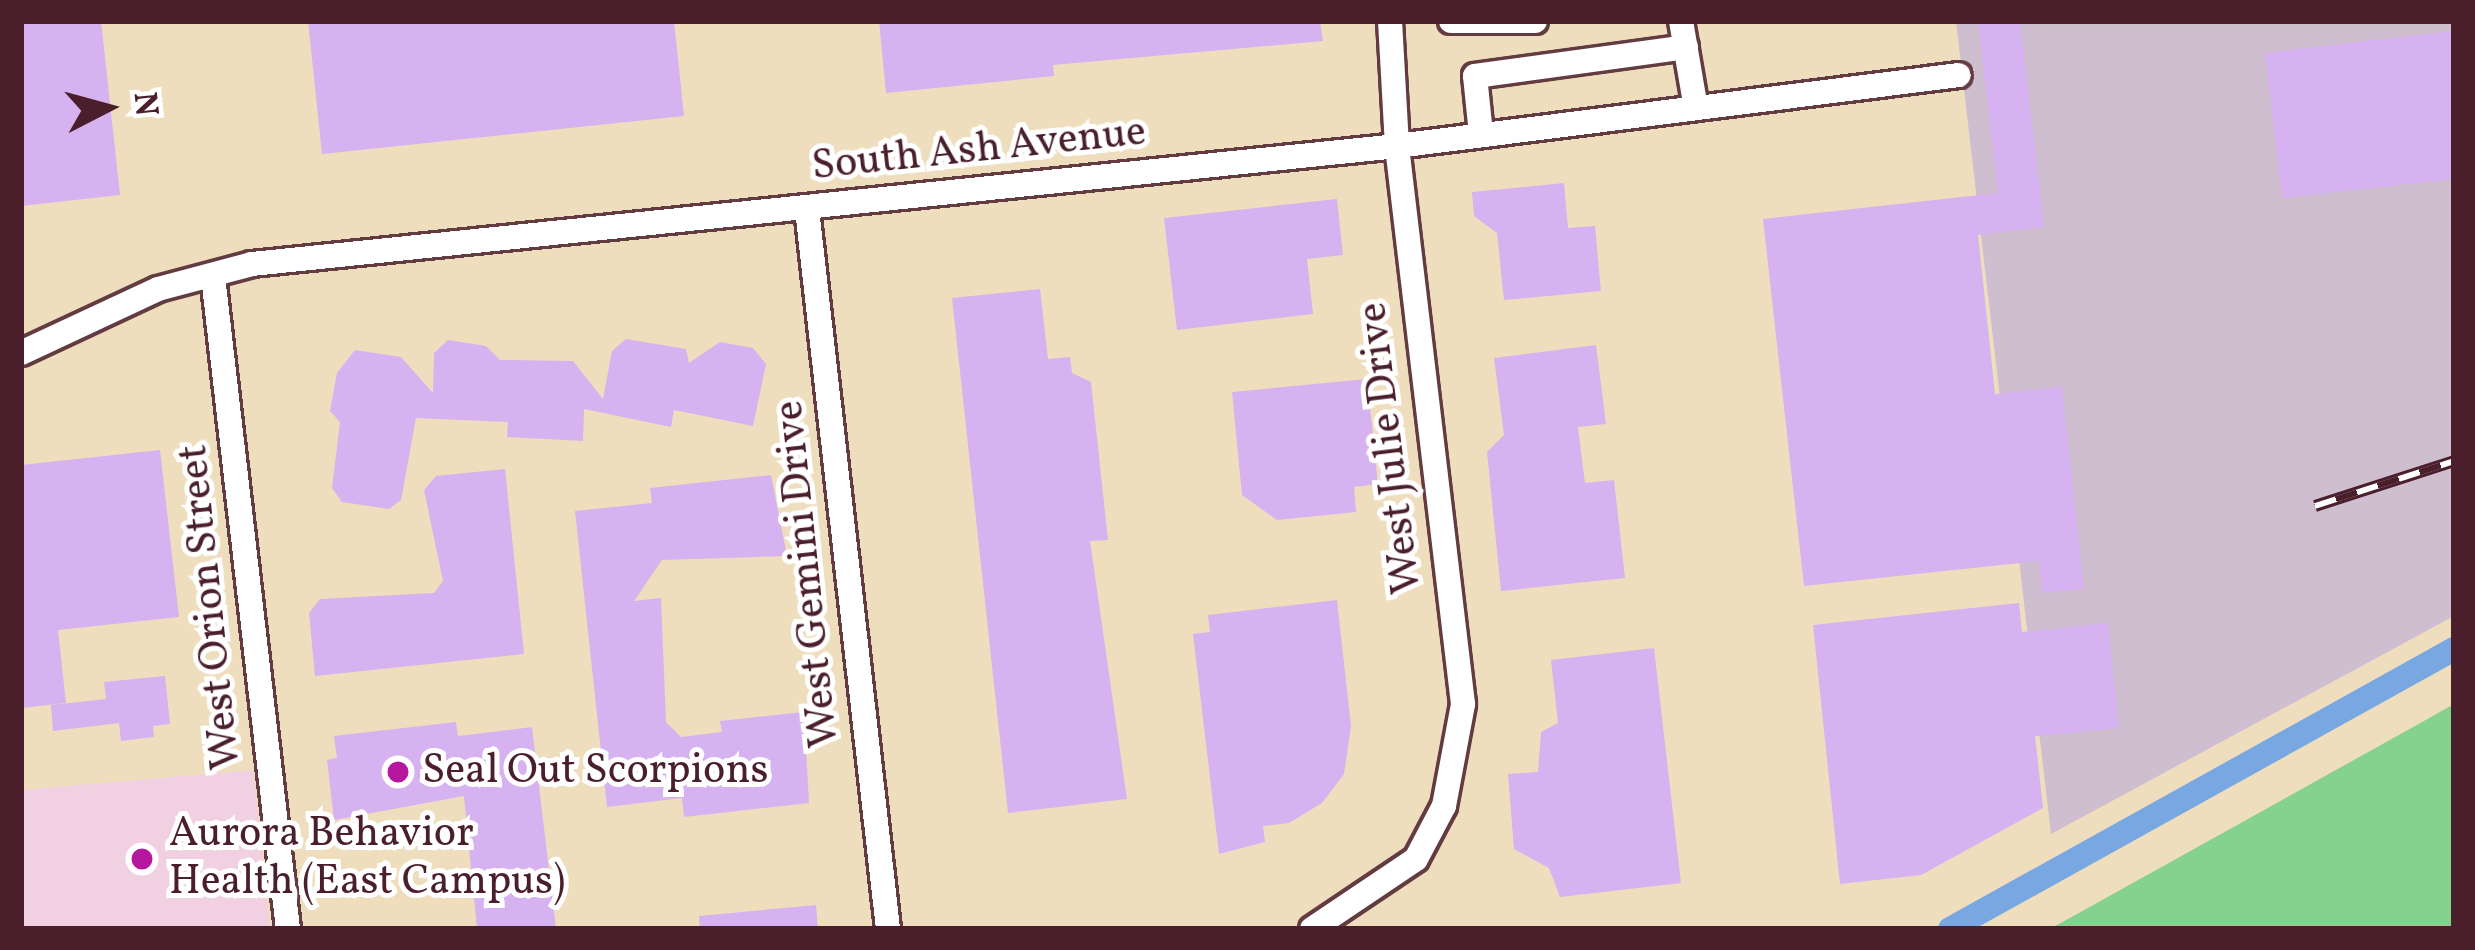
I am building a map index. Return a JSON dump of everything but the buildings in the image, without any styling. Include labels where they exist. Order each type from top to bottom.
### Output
[{"type":"street","name":"West Julie Drive","points":[[1312,929],[1416,859],[1444,806],[1463,704],[1397,146],[1390,21]]},
{"type":"street","points":[[1451,21],[1535,21]]},
{"type":"street","points":[[1681,21],[1695,103]]},
{"type":"street","points":[[1481,134],[1475,76],[1685,47]]},
{"type":"street","name":"South Ash Avenue","points":[[21,353],[140,296],[252,264],[1397,146],[1695,103],[1959,75]]},
{"type":"street","name":"West Gemini Drive","points":[[807,209],[888,929]]},
{"type":"street","name":"West Orion Street","points":[[213,276],[288,929]]},
{"type":"shaded area","points":[[1956,21],[2454,21],[2454,616],[2051,834]]},
{"type":"shaded area","name":"Aurora Behavior Health (East Campus)","points":[[253,770],[270,929],[21,929],[21,790]]},
{"type":"green space","points":[[2454,704],[2454,929],[2050,929],[2415,726]]},
{"type":"waterway","points":[[1950,929],[2454,649]]},
{"type":"railway","points":[[2315,506],[2454,461]]},
{"type":"place","name":"Seal Out Scorpions","points":[[398,772]]},
{"type":"place","name":"Aurora Behavior Health (East Campus)","points":[[142,859]]}]
